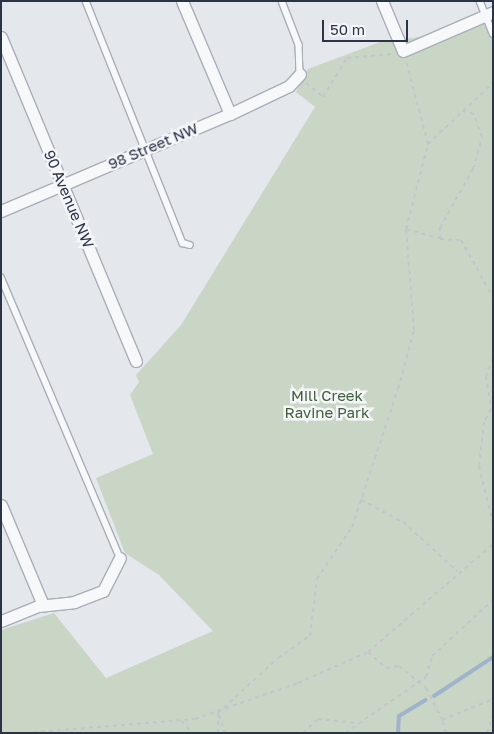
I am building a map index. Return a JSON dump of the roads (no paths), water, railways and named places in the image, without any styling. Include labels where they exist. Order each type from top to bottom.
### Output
[{"type":"street","points":[[182,1],[230,114]]},
{"type":"street","points":[[382,1],[403,51],[489,14]]},
{"type":"street","name":"90 Avenue NW","points":[[1,37],[136,360]]},
{"type":"street","name":"98 Street NW","points":[[1,211],[230,114],[289,86],[299,76]]},
{"type":"street","points":[[1,506],[43,605]]},
{"type":"street","points":[[1,621],[43,605],[74,602],[103,591],[120,558]]},
{"type":"lane","points":[[86,1],[183,242],[190,245]]},
{"type":"lane","points":[[282,1],[300,45],[299,76]]},
{"type":"lane","points":[[480,1],[489,14],[493,33]]},
{"type":"lane","points":[[1,277],[120,558]]},
{"type":"waterway","points":[[434,696],[493,657]]},
{"type":"waterway","points":[[398,733],[399,716],[426,700]]},
{"type":"park label","name":"Mill Creek Ravine Park","points":[[327,404]]}]
